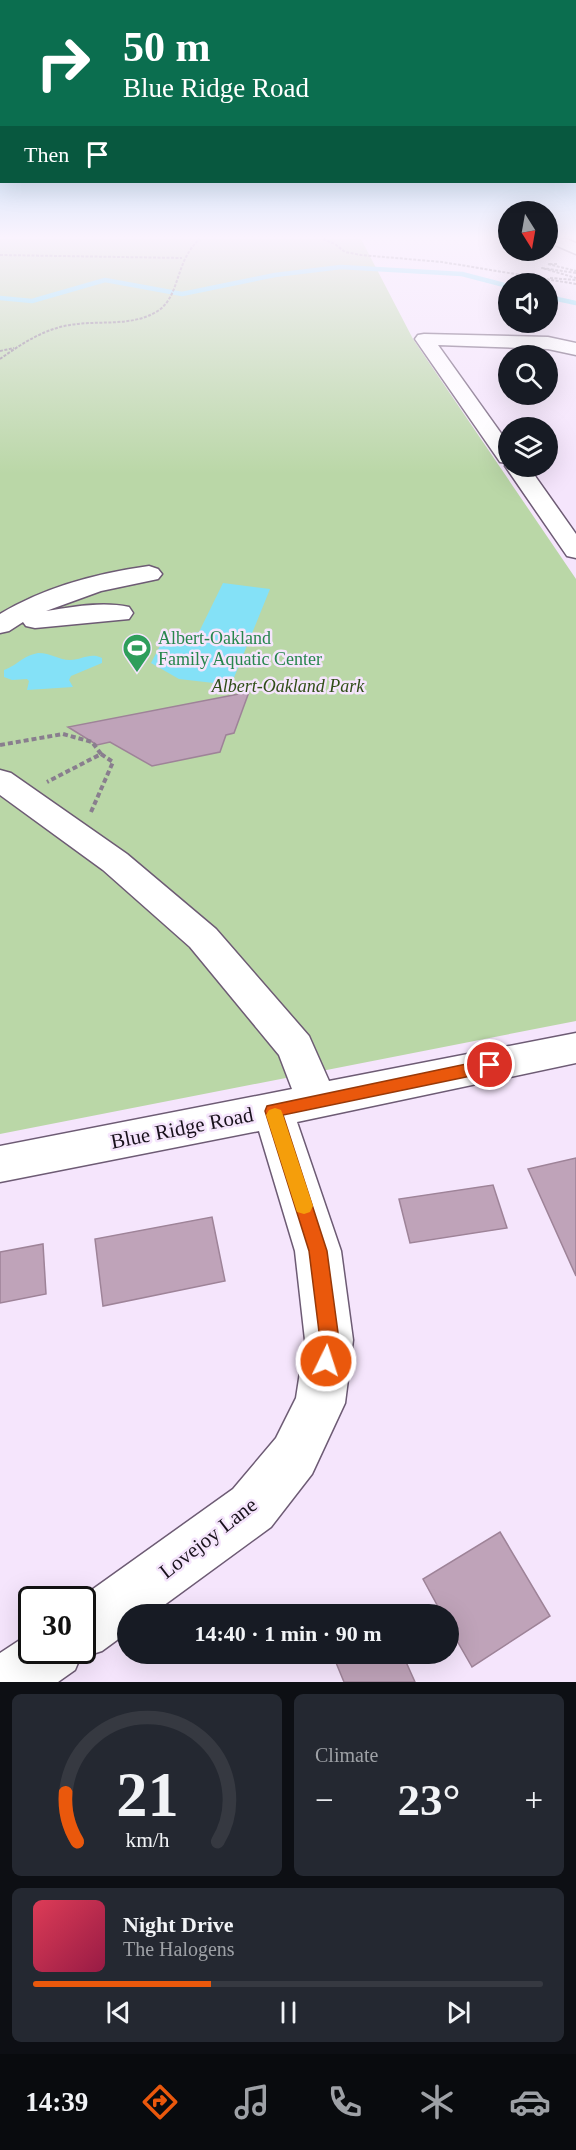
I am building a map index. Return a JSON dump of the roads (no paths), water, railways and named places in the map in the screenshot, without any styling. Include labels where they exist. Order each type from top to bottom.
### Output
[{"type":"street","points":[[498,443],[424,339],[548,343],[576,349]]},
{"type":"street","points":[[524,477],[576,551]]},
{"type":"street","points":[[0,626],[47,618],[77,603],[116,578],[149,574]]},
{"type":"street","points":[[77,603],[120,613]]},
{"type":"street","name":"Lovejoy Lane","points":[[0,780],[115,862],[203,938],[295,1047],[295,1105],[318,1251],[329,1340],[320,1403],[294,1456],[252,1508],[96,1621]]},
{"type":"street","name":"Blue Ridge Road","points":[[0,1164],[576,1048]]},
{"type":"street","points":[[9,1682],[35,1664]]},
{"type":"water","points":[[223,583],[270,589],[231,685],[179,679],[151,663],[164,638],[199,632]]},
{"type":"water","points":[[38,653],[70,660],[98,656],[102,658],[102,663],[71,676],[69,680],[73,687],[27,690],[29,681],[27,679],[12,680],[4,677],[4,670]]},
{"type":"place","name":"Albert-Oakland Family Aquatic Center","points":[[137,674]]},
{"type":"park label","name":"Albert-Oakland Park","points":[[288,686]]}]
